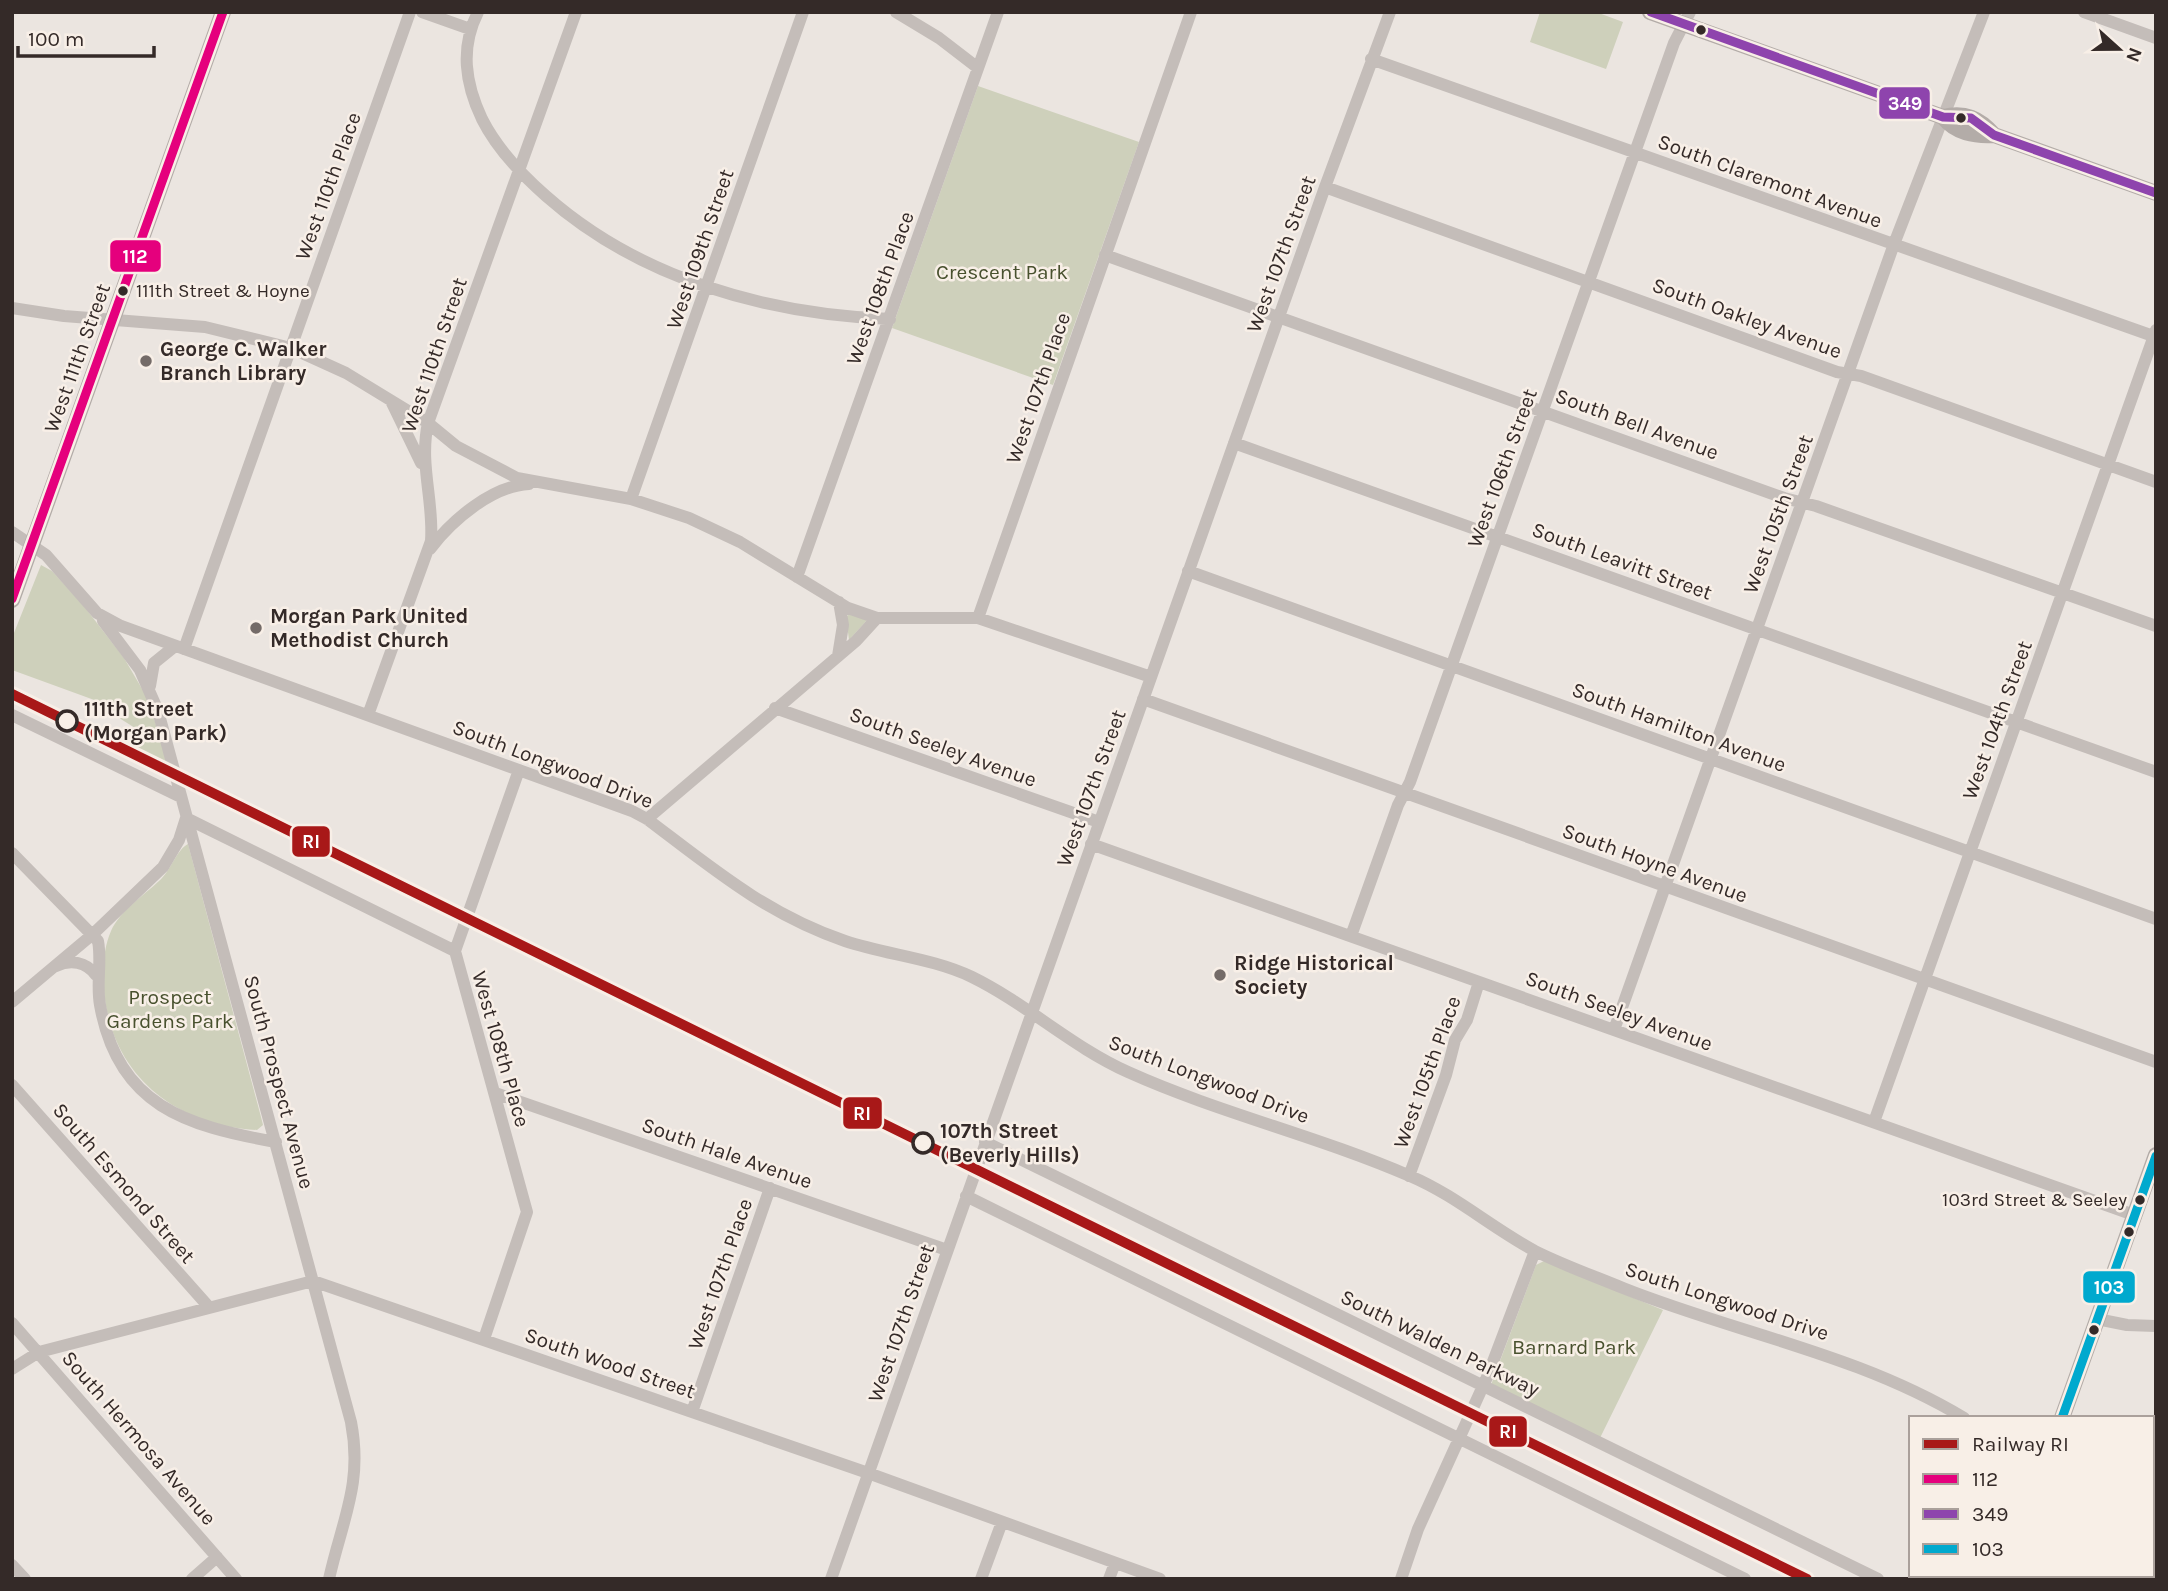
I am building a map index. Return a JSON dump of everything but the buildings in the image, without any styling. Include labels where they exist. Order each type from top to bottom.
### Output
[{"type":"main road","name":"West 111th Street","points":[[12,600],[223,12]]},
{"type":"main road","points":[[1650,12],[1687,18],[1943,117],[1951,128],[1977,136],[1994,135],[2156,193]]},
{"type":"main road","points":[[2063,1416],[2156,1155]]},
{"type":"street","name":"West 110th Place","points":[[179,647],[291,348],[410,12]]},
{"type":"street","points":[[422,12],[470,29]]},
{"type":"street","points":[[478,12],[470,29],[466,51],[470,90],[486,126],[519,172],[558,207],[612,246],[654,267],[707,287],[787,309],[823,315],[890,319]]},
{"type":"street","name":"West 110th Street","points":[[368,715],[428,551],[432,530],[424,441],[428,423],[576,12]]},
{"type":"street","name":"West 109th Street","points":[[631,499],[803,12]]},
{"type":"street","points":[[896,12],[939,38],[978,68]]},
{"type":"street","name":"West 108th Place","points":[[797,576],[998,12]]},
{"type":"street","name":"West 107th Place","points":[[978,618],[1191,12]]},
{"type":"street","name":"West 107th Street","points":[[831,1579],[1188,571],[1390,12]]},
{"type":"street","name":"West 105th Street","points":[[1614,1030],[1894,244],[1984,12]]},
{"type":"street","points":[[2084,12],[2156,38]]},
{"type":"street","name":"West 106th Street","points":[[1351,936],[1452,666],[1635,153],[1687,18]]},
{"type":"street","name":"South Claremont Avenue","points":[[1371,59],[2155,335]]},
{"type":"street","name":"South Oakley Avenue","points":[[1325,187],[2156,482]]},
{"type":"street","name":"South Bell Avenue","points":[[1105,254],[2156,626]]},
{"type":"street","points":[[12,308],[224,330],[291,348],[346,373],[428,423],[457,446],[533,483],[631,499],[689,518],[740,542],[839,602],[877,618],[978,618],[1151,677]]},
{"type":"street","name":"West 104th Street","points":[[1874,1122],[2155,335]]},
{"type":"street","points":[[390,400],[425,473]]},
{"type":"street","name":"South Leavitt Street","points":[[1234,443],[2156,772]]},
{"type":"street","points":[[428,551],[445,532],[485,500],[509,487],[533,483]]},
{"type":"street","name":"South Longwood Drive","points":[[12,532],[33,544],[97,613],[121,626],[647,819],[735,887],[787,917],[844,941],[925,960],[968,975],[1065,1038],[1137,1076],[1409,1176],[1462,1203],[1535,1251],[1697,1316],[1849,1363],[1917,1392],[1960,1416]]},
{"type":"street","name":"South Hamilton Avenue","points":[[1188,571],[2156,919]]},
{"type":"street","points":[[838,656],[843,625],[839,602]]},
{"type":"street","name":"South Prospect Avenue","points":[[97,613],[118,637],[150,690],[167,739],[186,818],[351,1422],[356,1457],[355,1487],[329,1579]]},
{"type":"street","points":[[647,819],[838,656],[877,618]]},
{"type":"street","points":[[150,690],[154,663],[179,647]]},
{"type":"street","name":"South Hoyne Avenue","points":[[1143,699],[1664,888],[2156,1062]]},
{"type":"street","name":"South Seeley Avenue","points":[[775,708],[1099,822]]},
{"type":"street","points":[[12,715],[181,797]]},
{"type":"street","name":"West 108th Place","points":[[484,1339],[527,1212],[455,951],[519,770]]},
{"type":"street","points":[[12,1002],[93,934],[163,867],[179,839],[186,818],[455,951]]},
{"type":"street","name":"South Seeley Avenue","points":[[1091,844],[2134,1215]]},
{"type":"street","points":[[12,853],[93,934],[99,949],[96,975],[105,1028],[121,1067],[147,1097],[181,1119],[276,1142]]},
{"type":"street","points":[[52,968],[63,963],[76,963],[91,968],[96,975]]},
{"type":"street","name":"West 105th Place","points":[[1409,1176],[1446,1075],[1455,1040],[1471,1010],[1479,982]]},
{"type":"street","name":"South Esmond Street","points":[[12,1085],[208,1306]]},
{"type":"street","name":"South Hale Avenue","points":[[495,1093],[947,1250]]},
{"type":"street","name":"South Walden Parkway","points":[[985,1142],[1878,1579]]},
{"type":"street","name":"West 107th Place","points":[[692,1412],[770,1188]]},
{"type":"street","points":[[966,1196],[1745,1579]]},
{"type":"street","points":[[1401,1579],[1418,1529],[1484,1386],[1535,1251]]},
{"type":"street","points":[[12,1369],[39,1352],[208,1306],[313,1281]]},
{"type":"street","name":"South Wood Street","points":[[313,1281],[868,1473],[1160,1579]]},
{"type":"street","points":[[2097,1319],[2127,1325],[2156,1326]]},
{"type":"street","name":"South Hermosa Avenue","points":[[12,1323],[236,1579]]},
{"type":"street","points":[[981,1579],[1002,1522]]},
{"type":"street","points":[[191,1579],[216,1557]]},
{"type":"street","points":[[1110,1579],[1115,1563]]},
{"type":"street","points":[[12,1565],[25,1579]]},
{"type":"street","points":[[1713,1579],[1718,1566]]},
{"type":"green space","points":[[1540,12],[1596,12],[1623,22],[1606,69],[1530,42]]},
{"type":"green space","name":"Crescent Park","points":[[978,86],[1139,142],[1053,385],[892,328]]},
{"type":"green space","points":[[41,565],[52,571],[83,605],[124,658],[148,699],[168,764],[136,747],[143,733],[116,716],[108,705],[12,670],[12,638]]},
{"type":"green space","points":[[852,612],[869,618],[849,640],[846,617]]},
{"type":"green space","name":"Prospect Gardens Park","points":[[188,844],[263,1125],[257,1130],[229,1127],[202,1119],[178,1108],[156,1093],[137,1075],[122,1053],[111,1028],[103,974],[104,956],[111,931],[126,910],[163,877],[180,851]]},
{"type":"green space","name":"Barnard Park","points":[[1544,1261],[1663,1310],[1600,1438],[1491,1385],[1536,1265]]},
{"type":"rail line","name":"RI","points":[[12,694],[1807,1579]]},
{"type":"transit line","name":"112","points":[[12,599],[223,12]]},
{"type":"transit line","name":"349","points":[[1651,12],[1943,117],[1971,118],[1994,135],[2156,193]]},
{"type":"transit line","name":"103","points":[[2063,1416],[2156,1156]]},
{"type":"place","name":"111th Street & Hoyne","points":[[123,291]]},
{"type":"place","name":"George C. Walker Branch Library","points":[[146,361]]},
{"type":"place","name":"Morgan Park United Methodist Church","points":[[256,628]]},
{"type":"place","name":"111th Street (Morgan Park)","points":[[67,721]]},
{"type":"place","name":"Ridge Historical Society","points":[[1220,975]]},
{"type":"place","name":"107th Street (Beverly Hills)","points":[[923,1143]]},
{"type":"place","name":"103rd Street & Seeley","points":[[2140,1200]]}]
